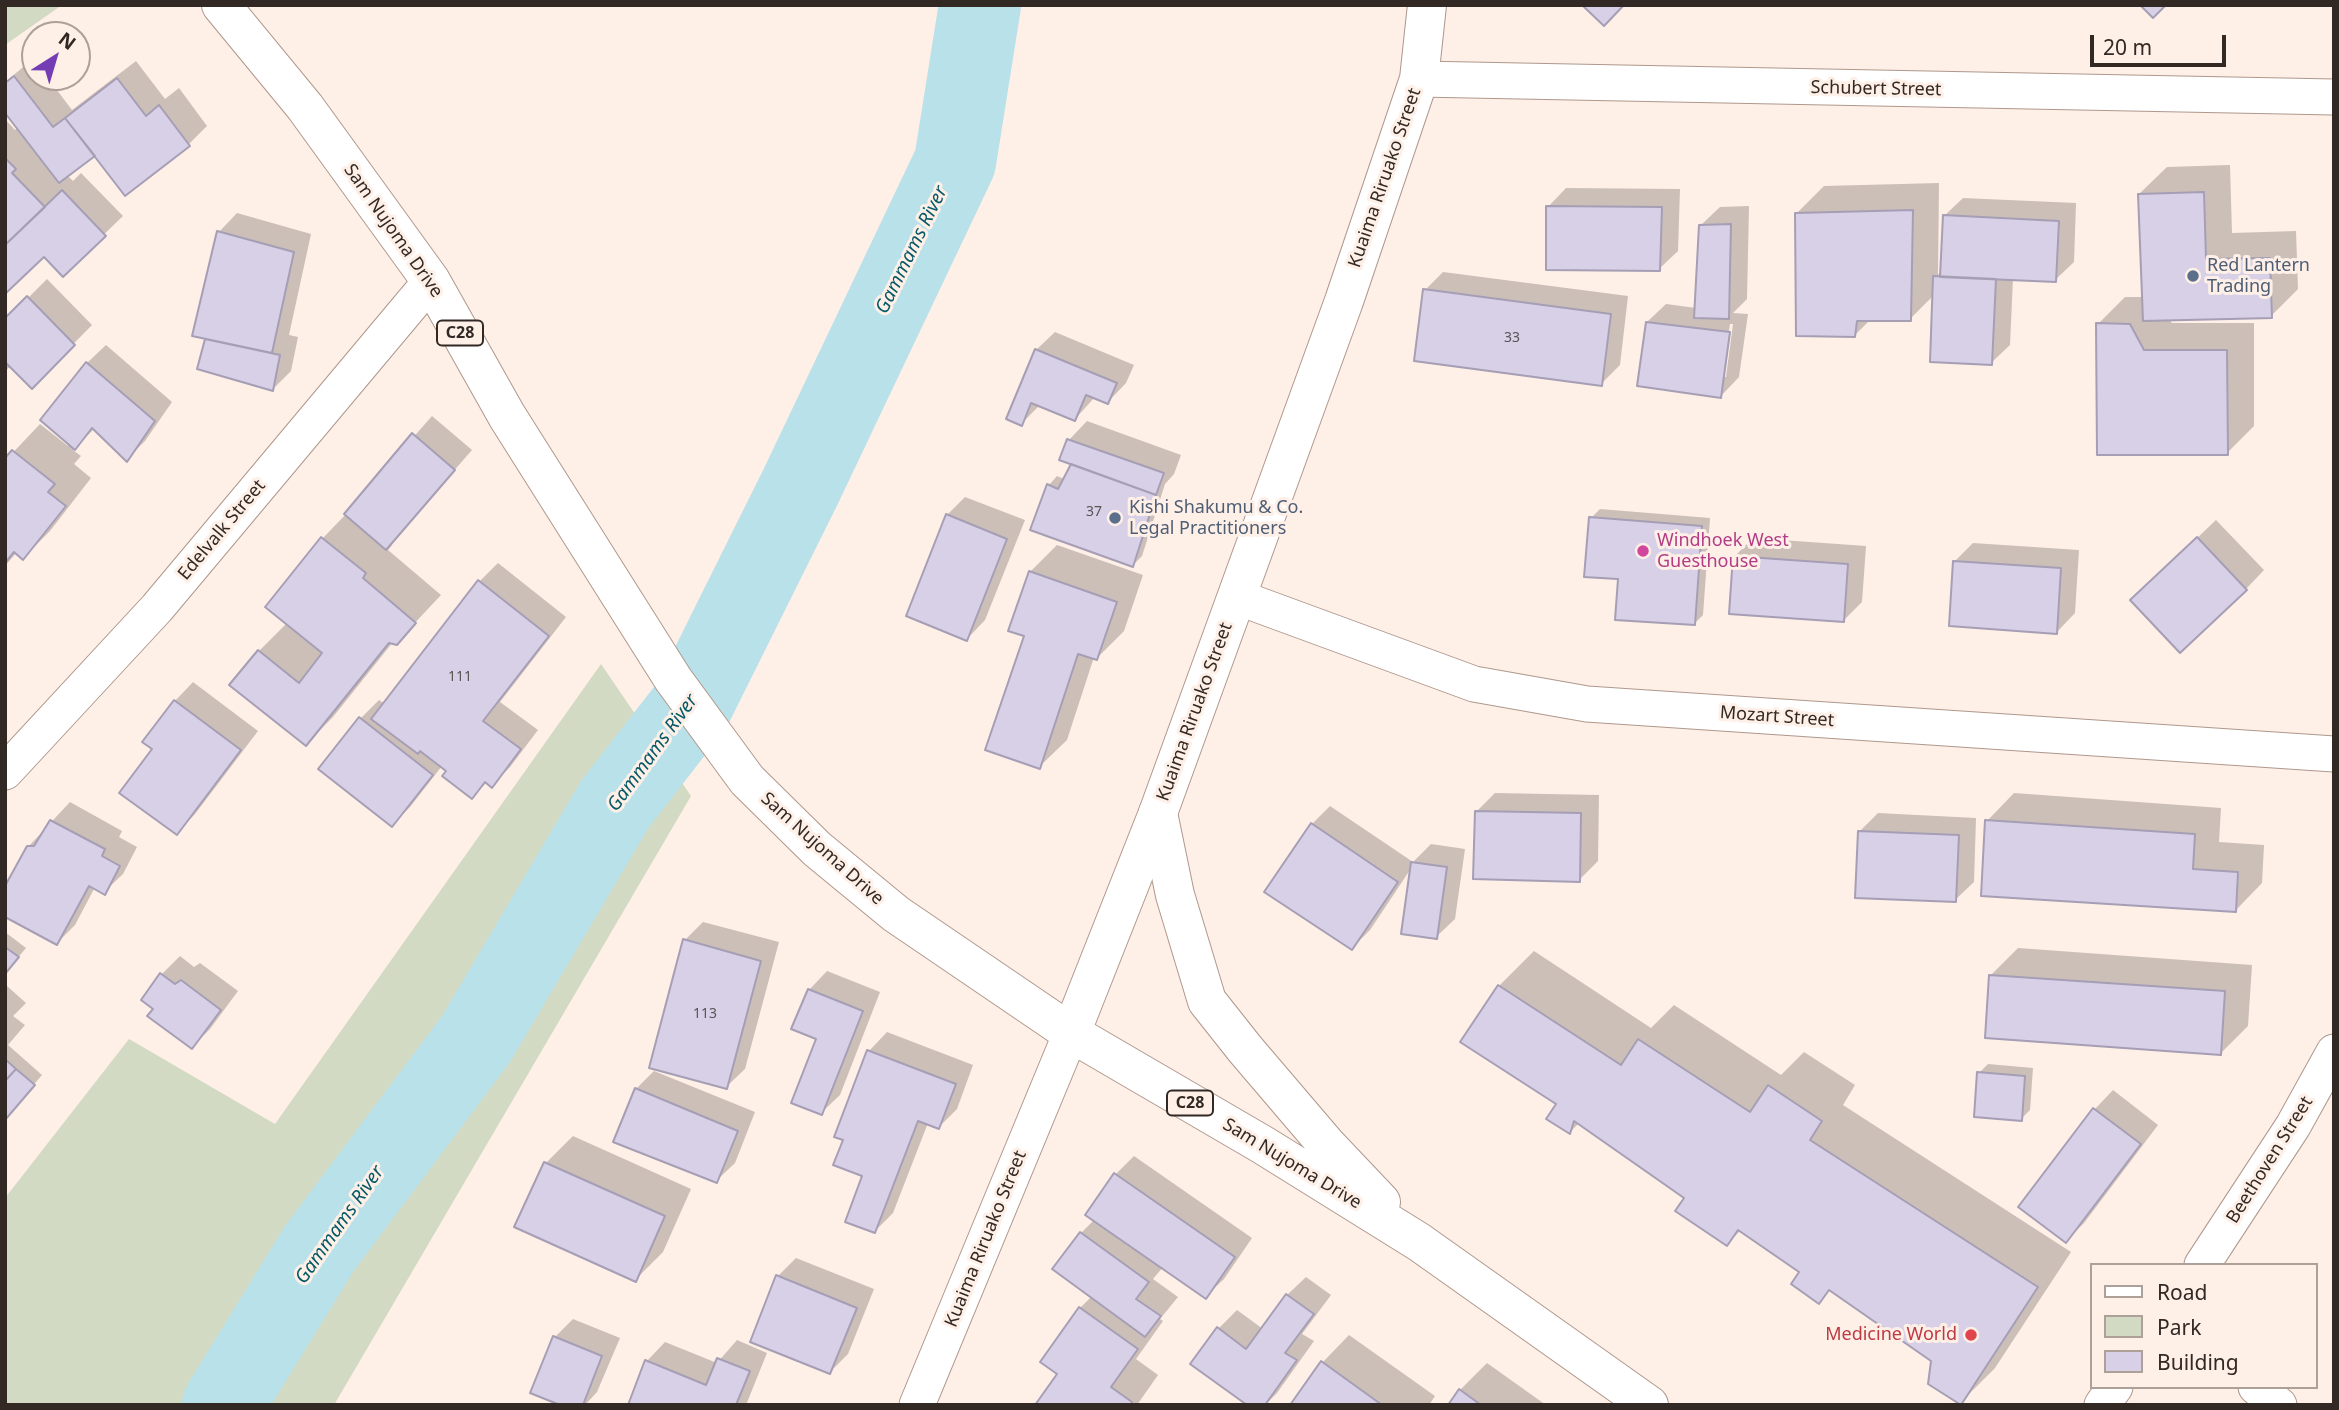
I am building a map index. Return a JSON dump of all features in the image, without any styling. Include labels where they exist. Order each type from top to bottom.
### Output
[{"type":"main road","name":"Sam Nujoma Drive","points":[[221,5],[305,107],[431,281],[507,416],[673,679],[747,780],[817,849],[896,914],[1071,1033],[1263,1145],[1419,1242],[1649,1405]]},
{"type":"main road","name":"Kuaima Riruako Street","points":[[1071,1033],[1158,813],[1344,301],[1419,79],[1427,5]]},
{"type":"main road","points":[[1158,813],[1179,908],[1207,1001],[1326,1144],[1419,1242]]},
{"type":"street","name":"Schubert Street","points":[[1419,79],[2334,97]]},
{"type":"street","name":"Edelvalk Street","points":[[5,772],[156,608],[431,281]]},
{"type":"street","name":"Mozart Street","points":[[1237,597],[1474,684],[1587,704],[2334,754]]},
{"type":"street","name":"Kuaima Riruako Street","points":[[918,1405],[1071,1033]]},
{"type":"street","name":"Beethoven Street","points":[[2203,1263],[2294,1126],[2334,1052]]},
{"type":"street","points":[[2102,1405],[2114,1389]]},
{"type":"street","points":[[2259,1389],[2279,1405]]},
{"type":"green space","points":[[5,5],[62,5],[39,21],[21,21],[21,34],[5,45]]},
{"type":"green space","points":[[601,664],[691,796],[334,1405],[5,1405],[5,1198],[129,1039],[275,1124]]},
{"type":"building","points":[[1582,5],[1624,5],[1604,26]]},
{"type":"building","points":[[2140,5],[2166,5],[2153,18]]},
{"type":"building","points":[[14,76],[21,85],[21,91],[25,91],[53,127],[65,118],[95,156],[59,183],[5,113],[5,83]]},
{"type":"building","points":[[117,78],[146,116],[159,105],[190,146],[125,196],[65,118]]},
{"type":"building","points":[[5,158],[16,169],[12,173],[45,207],[5,245]]},
{"type":"building","points":[[62,190],[106,236],[63,277],[44,257],[5,294],[5,245]]},
{"type":"building","points":[[2204,192],[2206,259],[2270,258],[2272,318],[2143,321],[2138,194]]},
{"type":"building","points":[[1546,206],[1662,207],[1660,271],[1546,270]]},
{"type":"building","points":[[1913,210],[1911,321],[1857,321],[1855,337],[1796,336],[1795,213]]},
{"type":"building","points":[[1943,215],[2059,221],[2056,282],[1940,277]]},
{"type":"building","points":[[1731,224],[1729,319],[1694,318],[1699,225]]},
{"type":"building","points":[[217,231],[294,252],[272,353],[192,336]]},
{"type":"building","points":[[1933,276],[1996,279],[1992,365],[1930,362]]},
{"type":"building","points":[[1423,289],[1611,314],[1602,386],[1414,361]]},
{"type":"building","points":[[27,296],[75,345],[32,389],[5,362],[5,318]]},
{"type":"building","points":[[1646,322],[1730,332],[1721,398],[1637,386]]},
{"type":"building","points":[[2096,323],[2130,324],[2144,350],[2227,350],[2228,455],[2097,455]]},
{"type":"building","points":[[205,339],[280,355],[273,391],[197,369]]},
{"type":"building","points":[[1035,349],[1117,383],[1108,404],[1086,395],[1075,421],[1031,403],[1022,426],[1006,419]]},
{"type":"building","points":[[86,362],[155,421],[127,462],[92,428],[75,450],[40,420]]},
{"type":"building","points":[[412,433],[455,470],[386,550],[344,514]]},
{"type":"building","points":[[1067,439],[1164,473],[1156,495],[1059,460]]},
{"type":"building","points":[[12,450],[55,484],[48,492],[66,506],[23,560],[14,552],[5,563],[5,458]]},
{"type":"building","points":[[1071,464],[1156,495],[1133,567],[1030,530],[1047,484],[1058,489]]},
{"type":"building","points":[[946,514],[1007,539],[967,641],[906,616]]},
{"type":"building","name":"Windhoek West Guesthouse","points":[[1589,517],[1702,526],[1695,625],[1615,620],[1618,579],[1584,577]]},
{"type":"building","points":[[321,537],[366,573],[363,578],[416,623],[397,645],[389,643],[306,746],[229,685],[258,650],[299,683],[322,653],[265,607]]},
{"type":"building","points":[[2197,537],[2247,590],[2180,653],[2130,600]]},
{"type":"building","points":[[1733,556],[1848,564],[1844,622],[1729,614]]},
{"type":"building","points":[[1953,561],[2061,568],[2057,634],[1949,626]]},
{"type":"building","points":[[1029,571],[1117,602],[1097,660],[1078,654],[1040,769],[985,750],[1024,636],[1008,631]]},
{"type":"building","points":[[478,580],[549,636],[483,721],[521,749],[492,788],[485,782],[472,799],[442,776],[446,771],[371,719]]},
{"type":"building","points":[[174,700],[241,750],[177,835],[119,793],[152,749],[142,742]]},
{"type":"building","points":[[359,717],[433,775],[392,827],[318,769]]},
{"type":"building","points":[[1475,811],[1581,813],[1580,882],[1473,879]]},
{"type":"building","points":[[50,820],[105,849],[102,856],[120,866],[105,895],[89,886],[57,945],[5,917],[5,886],[27,846],[34,846]]},
{"type":"building","points":[[1985,820],[2195,834],[2193,869],[2238,872],[2236,912],[1981,896]]},
{"type":"building","points":[[1311,823],[1398,882],[1352,950],[1264,892]]},
{"type":"building","points":[[1858,831],[1959,835],[1956,902],[1855,898]]},
{"type":"building","points":[[1411,862],[1447,867],[1437,939],[1401,934]]},
{"type":"building","points":[[683,939],[761,961],[727,1089],[649,1068]]},
{"type":"building","points":[[5,947],[19,957],[5,974]]},
{"type":"building","points":[[160,973],[175,984],[181,980],[221,1010],[192,1049],[147,1016],[153,1009],[141,1000]]},
{"type":"building","points":[[1989,975],[2225,991],[2221,1055],[1985,1038]]},
{"type":"building","points":[[1498,985],[1621,1065],[1638,1039],[1750,1112],[1768,1085],[1822,1121],[1810,1140],[2038,1287],[1961,1405],[1928,1384],[1931,1361],[1829,1290],[1819,1304],[1791,1284],[1799,1272],[1738,1230],[1727,1246],[1675,1211],[1684,1198],[1574,1121],[1570,1134],[1546,1119],[1556,1104],[1460,1042]]},
{"type":"building","points":[[808,989],[863,1011],[822,1115],[791,1103],[816,1039],[791,1029]]},
{"type":"building","points":[[867,1050],[956,1084],[939,1129],[918,1121],[875,1233],[845,1222],[862,1176],[833,1165],[843,1140],[834,1137]]},
{"type":"building","points":[[5,1059],[16,1069],[5,1081]]},
{"type":"building","points":[[16,1069],[35,1085],[5,1120],[5,1081]]},
{"type":"building","points":[[1977,1072],[2025,1076],[2022,1121],[1974,1117]]},
{"type":"building","points":[[635,1088],[738,1131],[717,1183],[613,1142]]},
{"type":"building","points":[[2093,1108],[2141,1144],[2066,1243],[2018,1207]]},
{"type":"building","points":[[544,1162],[665,1216],[636,1282],[514,1227]]},
{"type":"building","points":[[1114,1173],[1235,1257],[1206,1299],[1085,1215]]},
{"type":"building","points":[[1080,1232],[1149,1282],[1136,1299],[1161,1316],[1145,1337],[1052,1269]]},
{"type":"building","points":[[776,1275],[857,1308],[830,1374],[750,1342]]},
{"type":"building","points":[[1286,1294],[1314,1314],[1285,1353],[1297,1360],[1265,1405],[1247,1405],[1190,1364],[1217,1327],[1246,1349]]},
{"type":"building","points":[[1079,1307],[1138,1349],[1111,1387],[1132,1402],[1131,1405],[1035,1405],[1057,1374],[1040,1362]]},
{"type":"building","points":[[553,1336],[602,1356],[583,1405],[560,1405],[530,1393]]},
{"type":"building","points":[[717,1358],[750,1371],[736,1405],[628,1405],[645,1360],[706,1385]]},
{"type":"building","points":[[1321,1361],[1382,1405],[1290,1405]]},
{"type":"building","points":[[1459,1389],[1481,1405],[1448,1405]]},
{"type":"waterway","name":"Gammams River","points":[[223,1405],[319,1249],[476,1039],[615,804],[692,705],[800,488],[955,162],[980,5]]},
{"type":"place","name":"Red Lantern Trading","points":[[2193,276]]},
{"type":"place","name":"Kishi Shakumu & Co. Legal Practitioners","points":[[1115,518]]},
{"type":"place","name":"Windhoek West Guesthouse","points":[[1643,551]]},
{"type":"place","name":"Medicine World","points":[[1971,1335]]}]
